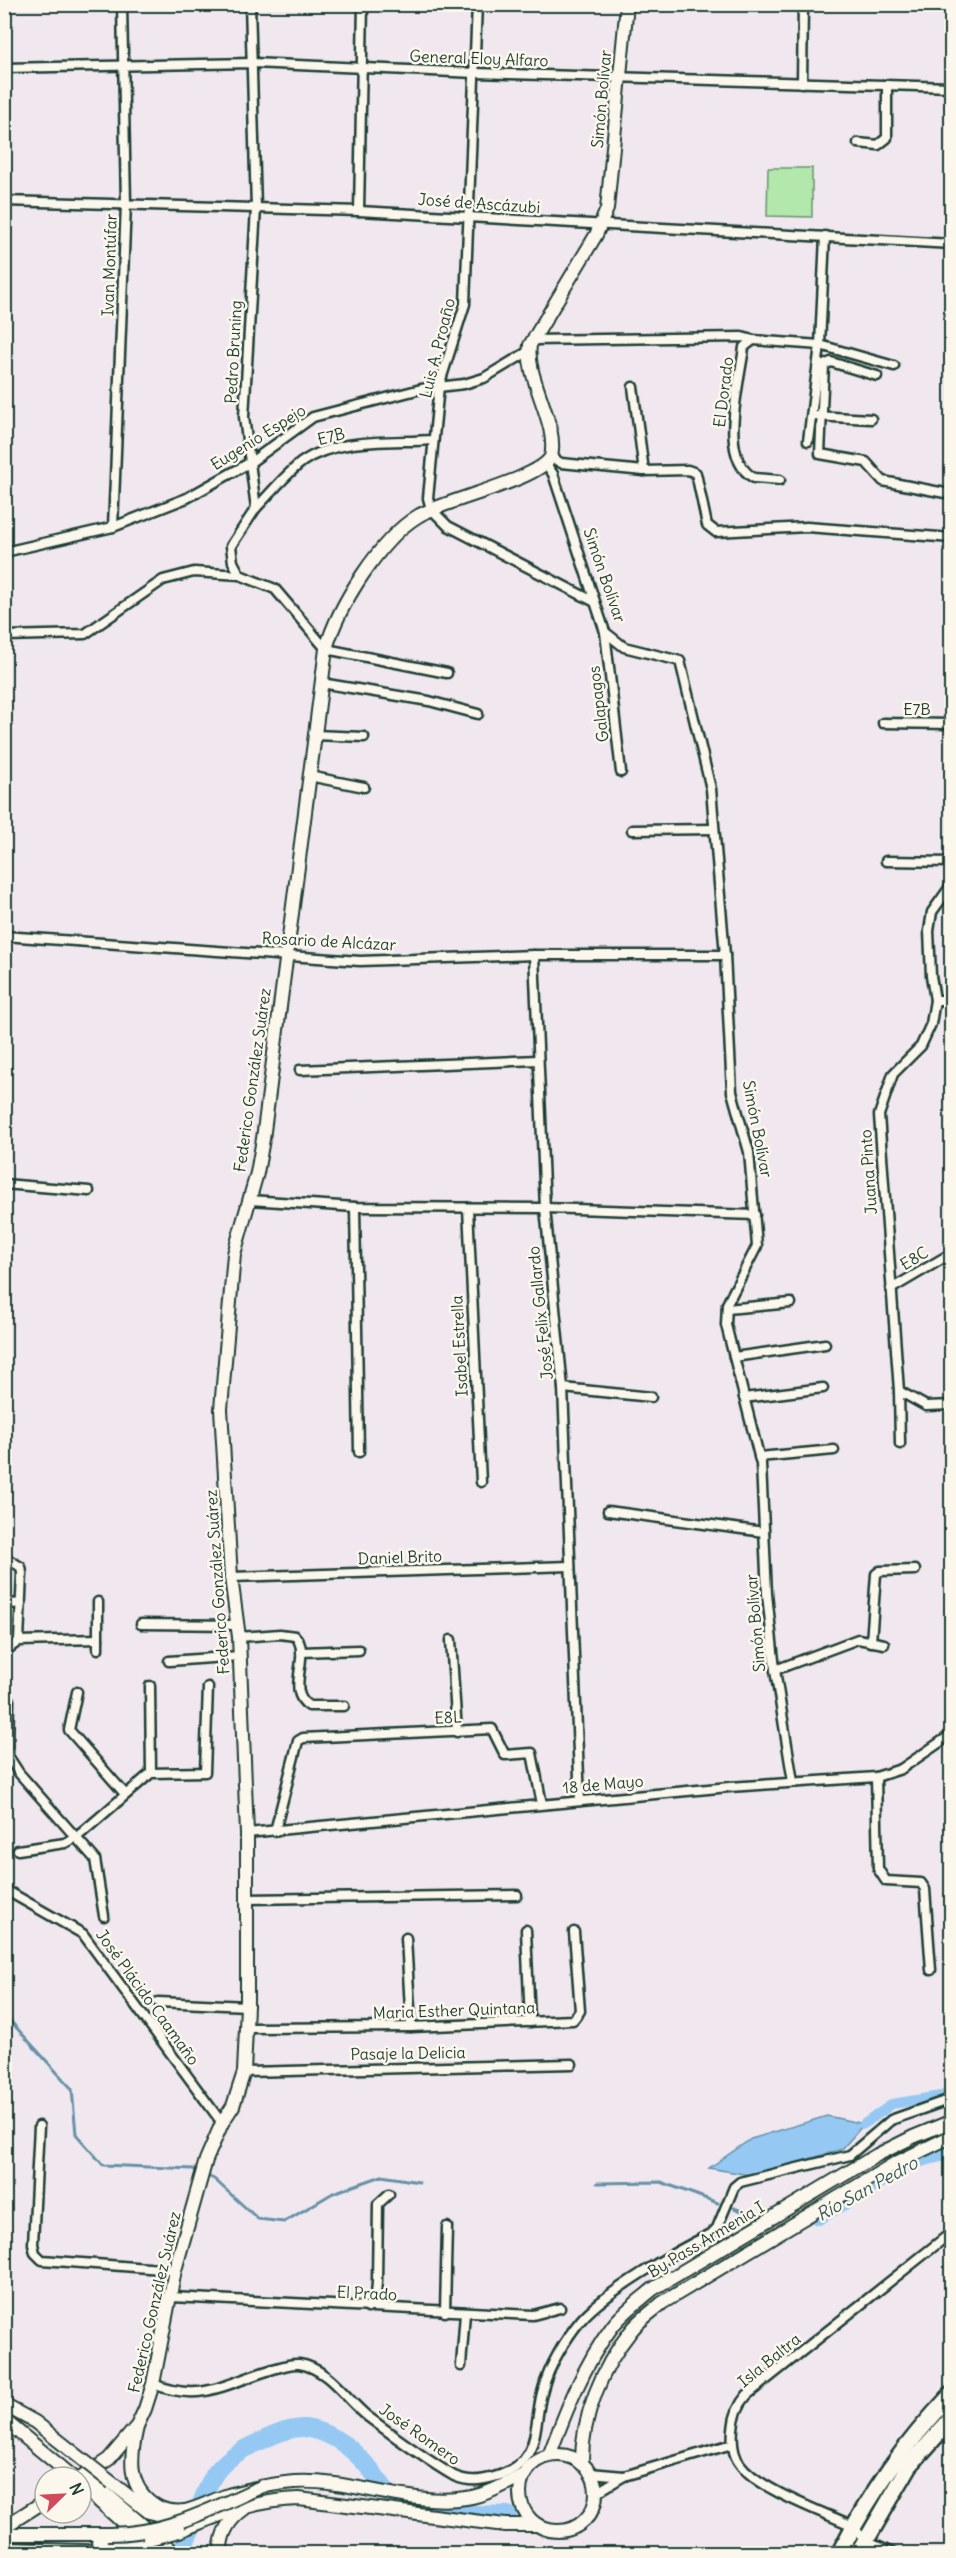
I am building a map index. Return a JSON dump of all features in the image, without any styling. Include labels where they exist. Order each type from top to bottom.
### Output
[{"type":"highway","points":[[839,2553],[879,2481],[907,2443],[951,2394]]},
{"type":"highway","points":[[861,2547],[910,2466],[951,2418]]},
{"type":"street","name":"Ivan Montúfar","points":[[113,527],[126,204],[122,4]]},
{"type":"street","name":"Pedro Bruning","points":[[250,4],[256,208],[244,417],[256,508]]},
{"type":"street","points":[[359,210],[363,4]]},
{"type":"street","name":"Luis A. Proaño","points":[[431,510],[428,498],[440,386],[465,303],[477,4]]},
{"type":"street","name":"Simón Bolívar","points":[[627,4],[608,209],[601,225],[530,345],[548,429],[548,461],[604,632],[624,647],[680,661],[708,778],[725,955],[732,1092],[749,1152],[758,1246],[727,1309],[726,1325],[759,1457],[766,1594],[775,1670],[793,1782]]},
{"type":"street","points":[[802,83],[803,4]]},
{"type":"street","name":"General Eloy Alfaro","points":[[4,68],[252,63],[619,78],[951,87]]},
{"type":"street","points":[[858,144],[878,145],[887,138],[887,85]]},
{"type":"street","name":"José de Ascázubi","points":[[4,201],[359,210],[951,244]]},
{"type":"street","points":[[825,236],[815,416],[819,454],[866,462],[883,481],[945,493]]},
{"type":"street","points":[[530,345],[742,337],[753,340],[820,345],[894,366]]},
{"type":"street","name":"El Dorado","points":[[753,340],[744,348],[732,442],[736,461],[747,474],[754,478],[780,480]]},
{"type":"street","name":"Eugenio Espejo","points":[[4,555],[9,551],[113,527],[188,498],[251,462],[313,417],[440,386],[464,384],[484,378],[530,345]]},
{"type":"street","points":[[808,441],[826,362],[877,376]]},
{"type":"street","points":[[633,387],[644,471]]},
{"type":"street","points":[[815,416],[871,419]]},
{"type":"street","name":"E7B","points":[[256,508],[301,463],[317,453],[334,447],[433,440]]},
{"type":"street","points":[[548,461],[644,471],[688,470],[696,474],[707,525],[716,532],[807,527],[951,538]]},
{"type":"street","name":"Federico González Suárez","points":[[93,2472],[109,2459],[137,2426],[153,2384],[175,2270],[206,2160],[222,2123],[233,2106],[244,2072],[247,2006],[247,1833],[240,1656],[231,1577],[221,1409],[234,1254],[250,1200],[263,1139],[326,649],[331,632],[351,594],[374,559],[407,524],[431,510],[527,474],[548,461]]},
{"type":"street","points":[[240,575],[233,562],[231,546],[256,508]]},
{"type":"street","points":[[431,510],[448,526],[595,602]]},
{"type":"street","points":[[4,636],[85,634],[163,580],[194,572],[240,575],[275,589],[326,649],[447,673]]},
{"type":"street","name":"Galapagos","points":[[604,632],[621,772]]},
{"type":"street","points":[[321,683],[429,701],[478,714]]},
{"type":"street","name":"E7B","points":[[883,723],[951,724]]},
{"type":"street","points":[[314,735],[364,737]]},
{"type":"street","points":[[309,776],[364,787]]},
{"type":"street","points":[[632,830],[714,829]]},
{"type":"street","points":[[886,861],[951,862]]},
{"type":"street","name":"Juana Pinto","points":[[900,1444],[899,1391],[879,1115],[893,1074],[921,1047],[931,1024],[935,1000],[931,975],[929,931],[932,912],[951,884]]},
{"type":"street","name":"Rosario de Alcázar","points":[[4,936],[360,961],[534,955],[725,955]]},
{"type":"street","name":"José Felix Gallardo","points":[[534,955],[545,1208],[563,1388],[580,1801]]},
{"type":"street","points":[[935,1000],[951,1000]]},
{"type":"street","points":[[300,1070],[538,1060]]},
{"type":"street","points":[[4,1184],[89,1191]]},
{"type":"street","points":[[250,1200],[354,1207],[545,1208],[755,1215]]},
{"type":"street","points":[[354,1207],[359,1452]]},
{"type":"street","name":"Isabel Estrella","points":[[468,1208],[481,1482]]},
{"type":"street","name":"E8C","points":[[891,1289],[951,1253]]},
{"type":"street","points":[[727,1309],[791,1303]]},
{"type":"street","points":[[734,1357],[825,1344]]},
{"type":"street","points":[[563,1388],[651,1397]]},
{"type":"street","points":[[744,1398],[823,1388]]},
{"type":"street","points":[[899,1391],[926,1406],[951,1405]]},
{"type":"street","points":[[759,1457],[834,1450]]},
{"type":"street","points":[[608,1511],[764,1532]]},
{"type":"street","points":[[4,1557],[21,1567],[19,1641]]},
{"type":"street","name":"Daniel Brito","points":[[231,1577],[570,1566]]},
{"type":"street","points":[[872,1641],[876,1574],[880,1571],[915,1570]]},
{"type":"street","points":[[4,1652],[19,1641],[98,1644],[98,1602]]},
{"type":"street","points":[[4,1603],[21,1604]]},
{"type":"street","points":[[141,1624],[290,1634],[300,1642],[301,1699],[309,1706],[344,1706]]},
{"type":"street","points":[[775,1670],[858,1639],[884,1644]]},
{"type":"street","points":[[451,1640],[457,1732]]},
{"type":"street","points":[[301,1652],[359,1650]]},
{"type":"street","points":[[169,1660],[240,1656]]},
{"type":"street","points":[[150,1686],[151,1773]]},
{"type":"street","points":[[4,1687],[9,1700],[7,1747],[12,1764],[78,1836],[95,1859],[104,1916]]},
{"type":"street","points":[[18,1850],[65,1844],[78,1836],[151,1773],[205,1772],[208,1687]]},
{"type":"street","points":[[77,1692],[69,1730],[125,1794]]},
{"type":"street","name":"E8L","points":[[275,1831],[298,1741],[303,1738],[492,1730],[505,1755],[532,1753],[542,1804]]},
{"type":"street","name":"18 de Mayo","points":[[247,1833],[542,1804],[876,1777],[901,1769],[951,1734]]},
{"type":"street","points":[[876,1777],[878,1869],[886,1881],[921,1883],[925,1890],[931,1970]]},
{"type":"street","name":"José Plácido Caamaño","points":[[4,1889],[83,1934],[222,2123]]},
{"type":"street","points":[[248,1899],[518,1895]]},
{"type":"street","points":[[526,1930],[530,2022]]},
{"type":"street","name":"Maria Esther Quintana","points":[[246,2028],[411,2027],[573,2020],[580,2011],[574,1932]]},
{"type":"street","points":[[406,1938],[411,2027]]},
{"type":"street","points":[[158,2002],[247,2006]]},
{"type":"street","name":"Pasaje la Delicia","points":[[244,2072],[572,2064]]},
{"type":"street","name":"José Romero","points":[[153,2384],[191,2394],[203,2393],[271,2370],[296,2364],[305,2366],[327,2377],[366,2415],[454,2476],[475,2481],[505,2474],[521,2464],[529,2454],[543,2386],[579,2322],[651,2267],[711,2234],[717,2228],[734,2187],[740,2182],[850,2155],[891,2120],[945,2101]]},
{"type":"street","name":"By Pass Armenia I","points":[[549,2456],[601,2344],[613,2325],[632,2306],[653,2289],[868,2161],[912,2137],[951,2121]]},
{"type":"street","points":[[39,2126],[33,2244],[35,2253],[42,2260],[175,2270]]},
{"type":"street","name":"By Pass Armenia I","points":[[586,2468],[582,2442],[586,2419],[623,2342],[644,2318],[662,2303],[885,2170],[951,2136]]},
{"type":"street","points":[[368,2308],[376,2294],[378,2204],[389,2194]]},
{"type":"street","points":[[445,2312],[447,2227]]},
{"type":"street","name":"Isla Baltra","points":[[732,2444],[736,2414],[747,2395],[951,2232]]},
{"type":"street","name":"El Prado","points":[[171,2297],[533,2315],[560,2308]]},
{"type":"street","points":[[461,2366],[465,2313]]},
{"type":"street","points":[[4,2405],[34,2422],[143,2508],[164,2518],[187,2519]]},
{"type":"street","points":[[4,2420],[58,2465]]},
{"type":"street","points":[[137,2426],[131,2462],[133,2476],[144,2496],[158,2506],[176,2511],[186,2511],[227,2495],[263,2486],[296,2482],[396,2495],[454,2499],[485,2493],[525,2474]]},
{"type":"street","points":[[596,2493],[624,2476],[732,2444],[740,2464],[756,2481],[853,2526],[861,2547],[894,2553]]},
{"type":"street","points":[[538,2525],[523,2508],[521,2485],[525,2474],[535,2463],[549,2456],[570,2457],[586,2468],[624,2476]]},
{"type":"street","points":[[4,2534],[108,2543],[152,2539],[252,2504],[283,2499],[317,2500],[505,2525],[538,2525],[560,2531],[581,2523],[594,2505],[596,2493],[586,2468]]},
{"type":"street","points":[[4,2543],[19,2536],[132,2534],[187,2519],[263,2486]]},
{"type":"street","points":[[93,2498],[158,2549]]},
{"type":"street","points":[[221,2553],[223,2533],[228,2523],[252,2504]]},
{"type":"street","points":[[4,2528],[33,2509]]},
{"type":"street","points":[[4,2549],[119,2552],[158,2549],[176,2553]]},
{"type":"green space","points":[[768,168],[812,168],[812,217],[767,216]]},
{"type":"water","points":[[827,2116],[864,2124],[842,2149],[755,2176],[709,2168],[751,2139]]},
{"type":"waterway","points":[[4,2014],[72,2089],[76,2134],[103,2165],[193,2169],[199,2172]]},
{"type":"waterway","points":[[864,2124],[892,2104],[952,2094]]},
{"type":"waterway","name":"Río San Pedro","points":[[818,2216],[913,2160],[952,2150]]},
{"type":"waterway","points":[[205,2175],[214,2179],[258,2219],[284,2222],[333,2193],[382,2176],[419,2182]]},
{"type":"waterway","points":[[597,2183],[661,2182],[718,2203]]},
{"type":"waterway","points":[[734,2208],[763,2219]]},
{"type":"waterway","name":"Río San Pedro","points":[[178,2554],[189,2535],[214,2475],[224,2464],[235,2454],[255,2444],[283,2432],[300,2428],[320,2432],[346,2446],[377,2477],[394,2501],[440,2513],[508,2515]]}]
